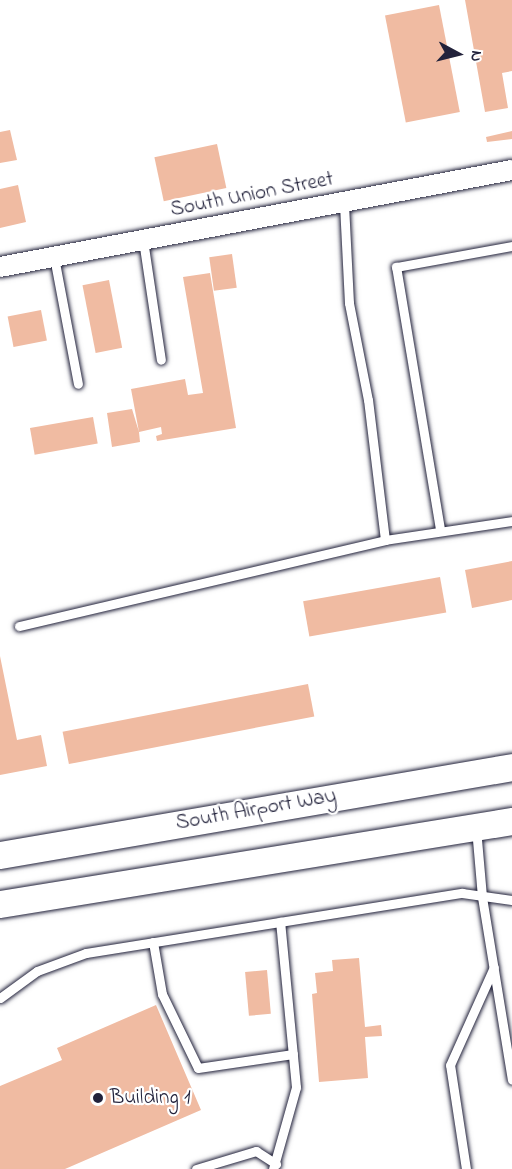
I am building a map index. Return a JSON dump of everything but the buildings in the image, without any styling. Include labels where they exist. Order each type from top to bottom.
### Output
[{"type":"main road","name":"South Airport Way","points":[[0,855],[512,767]]},
{"type":"main road","points":[[0,904],[512,821]]},
{"type":"street","name":"South Union Street","points":[[0,267],[512,170]]},
{"type":"lane","points":[[344,203],[349,303],[368,400],[385,540]]},
{"type":"lane","points":[[143,240],[161,360]]},
{"type":"lane","points":[[440,530],[396,267],[512,246]]},
{"type":"lane","points":[[54,257],[78,384]]},
{"type":"lane","points":[[19,626],[385,540],[512,521]]},
{"type":"lane","points":[[476,826],[482,897],[512,1080]]},
{"type":"lane","points":[[0,999],[37,971],[63,959],[153,942],[462,893],[512,900]]},
{"type":"lane","points":[[196,1169],[256,1151],[274,1166],[296,1087],[280,922]]},
{"type":"lane","points":[[153,942],[162,994],[198,1068],[293,1054]]},
{"type":"lane","points":[[466,1169],[450,1065],[494,967]]},
{"type":"place","name":"Building 1","points":[[98,1098]]}]
